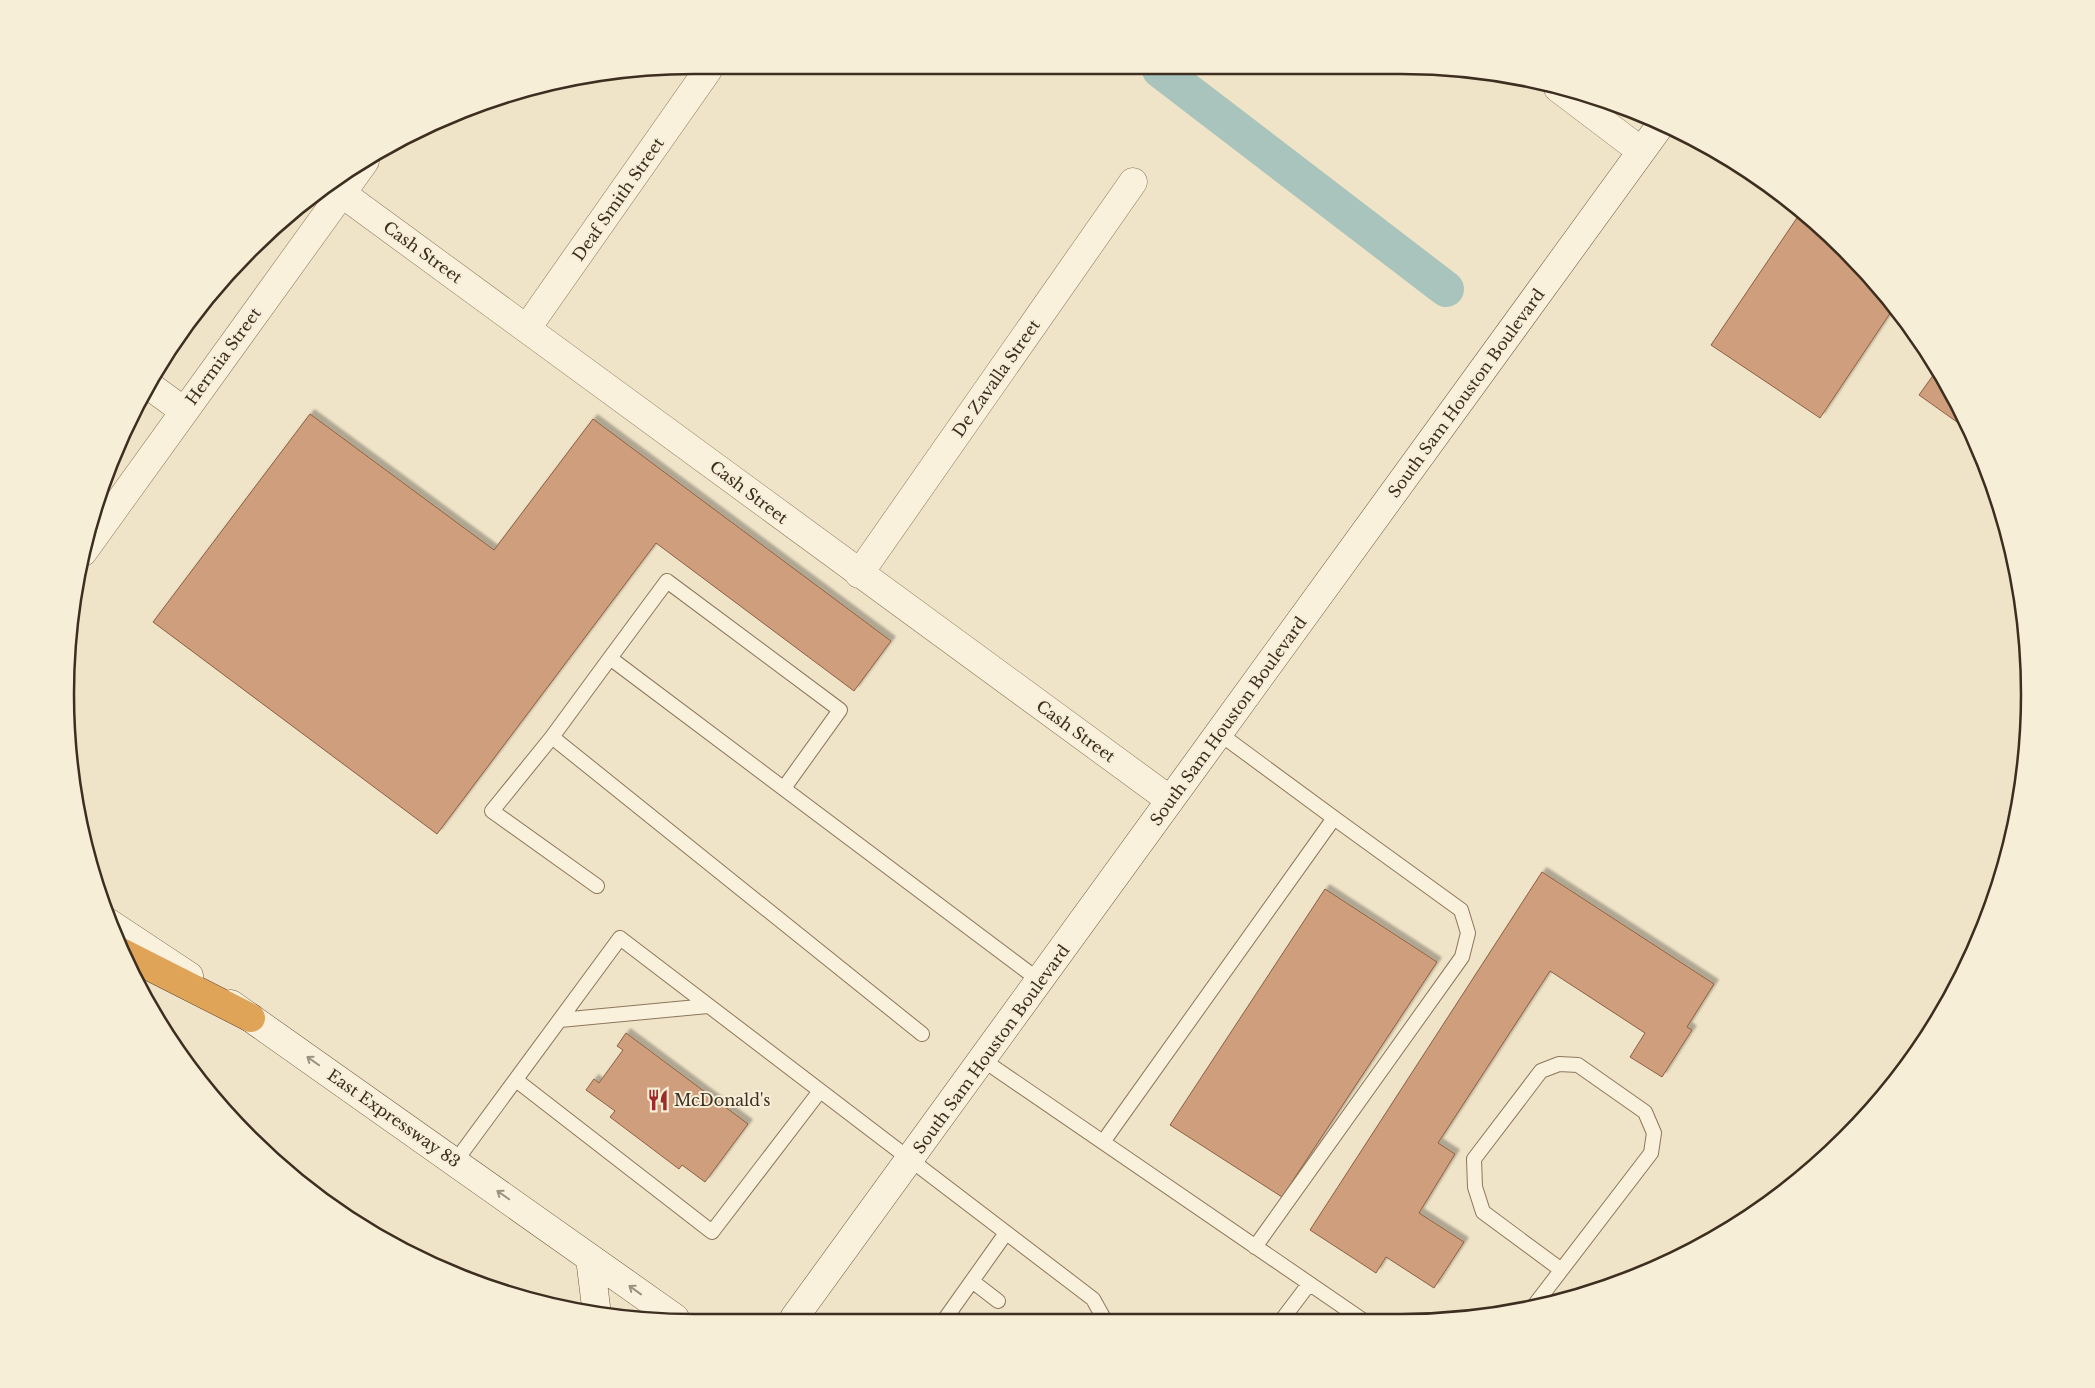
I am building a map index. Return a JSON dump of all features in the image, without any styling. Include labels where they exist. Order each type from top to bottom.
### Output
[{"type":"highway","points":[[134,958],[251,1018]]},
{"type":"street","name":"Deaf Smith Street","points":[[527,328],[705,74]]},
{"type":"street","points":[[1571,98],[1641,151]]},
{"type":"street","name":"South Sam Houston Boulevard","points":[[797,1314],[1220,734],[1657,130]]},
{"type":"street","name":"De Zavalla Street","points":[[859,574],[1133,182]]},
{"type":"street","name":"Cash Street","points":[[335,189],[1170,800]]},
{"type":"street","name":"Hermia Street","points":[[94,536],[184,410],[335,189]]},
{"type":"street","points":[[154,389],[184,410]]},
{"type":"street","name":"East Expressway 83","points":[[121,931],[251,1018],[668,1313]]},
{"type":"street","points":[[590,1258],[596,1306]]},
{"type":"lane","points":[[596,886],[492,811],[552,737],[667,582],[840,710],[784,788]]},
{"type":"lane","points":[[610,658],[1040,981]]},
{"type":"lane","points":[[1220,734],[1461,910],[1468,933],[1462,957],[1255,1247]]},
{"type":"lane","points":[[552,737],[922,1034]]},
{"type":"lane","points":[[1103,1142],[1334,818]]},
{"type":"lane","points":[[455,1162],[620,938],[1093,1300],[1101,1314]]},
{"type":"lane","points":[[560,1020],[708,1006]]},
{"type":"lane","points":[[983,1060],[1354,1314]]},
{"type":"lane","points":[[1539,1298],[1651,1153],[1654,1134],[1646,1112],[1578,1065],[1559,1064],[1541,1071],[1474,1159],[1475,1187],[1483,1212],[1560,1269]]},
{"type":"lane","points":[[516,1080],[712,1232],[820,1091]]},
{"type":"lane","points":[[949,1314],[1006,1233]]},
{"type":"lane","points":[[972,1281],[998,1301]]},
{"type":"lane","points":[[1286,1314],[1309,1284]]},
{"type":"building","points":[[1797,217],[1840,255],[1890,313],[1820,418],[1711,345]]},
{"type":"building","points":[[1933,376],[1958,423],[1919,395]]},
{"type":"building","points":[[310,414],[494,550],[593,419],[891,641],[854,691],[656,543],[437,834],[153,622]]},
{"type":"building","points":[[1542,872],[1714,984],[1687,1027],[1692,1030],[1662,1077],[1630,1057],[1645,1033],[1550,971],[1438,1143],[1455,1154],[1419,1213],[1464,1242],[1434,1288],[1386,1257],[1376,1273],[1310,1230]]},
{"type":"building","points":[[1325,889],[1437,962],[1282,1197],[1170,1125]]},
{"type":"building","name":"McDonald's","points":[[626,1033],[748,1124],[705,1182],[682,1165],[679,1169],[610,1117],[615,1111],[586,1090],[594,1079],[599,1083],[623,1050],[617,1046]]},
{"type":"waterway","points":[[1165,74],[1446,289]]},
{"type":"place","name":"McDonald's","points":[[658,1100]]}]
